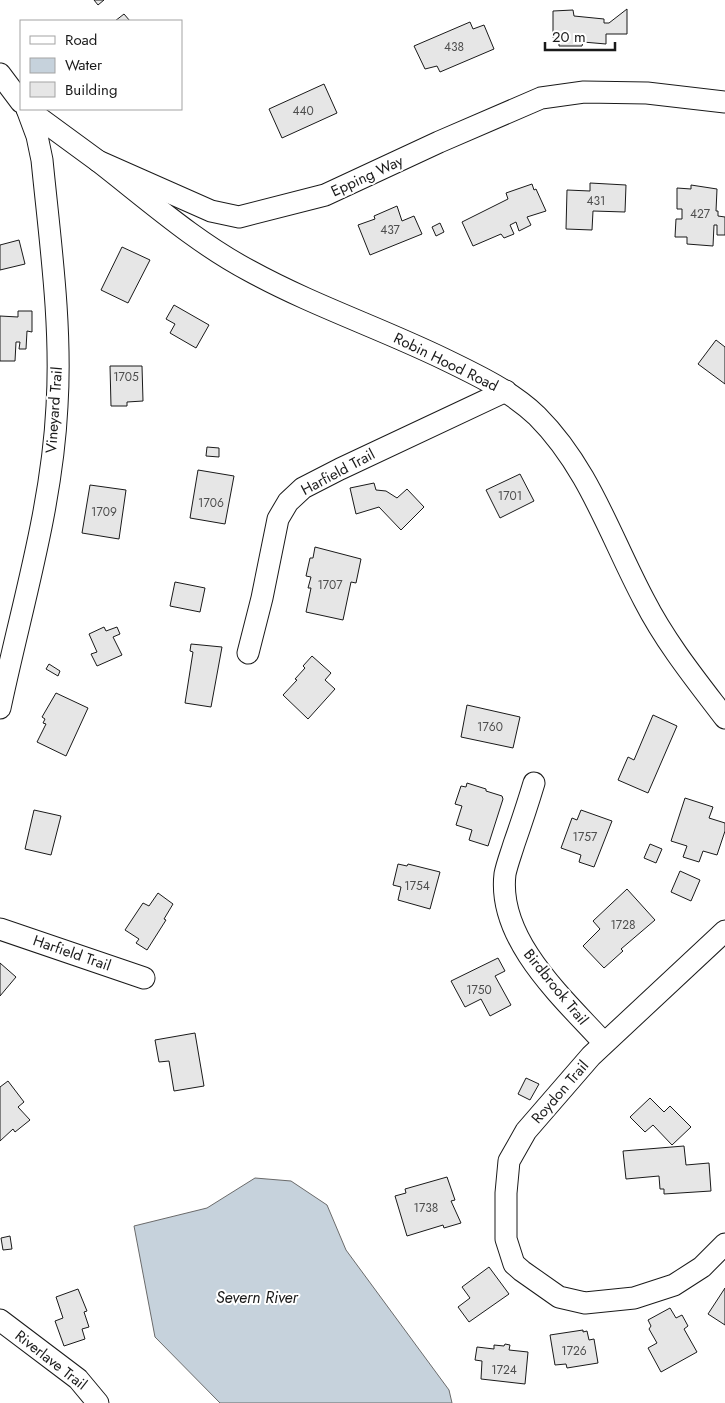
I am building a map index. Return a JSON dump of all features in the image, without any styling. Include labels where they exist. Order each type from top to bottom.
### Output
[{"type":"street","points":[[0,74],[20,101]]},
{"type":"street","name":"Epping Way","points":[[28,110],[98,161],[210,212],[239,217],[325,195],[448,138],[541,98],[584,92],[647,93],[725,102]]},
{"type":"street","name":"Vineyard Trail","points":[[0,708],[42,521],[58,401],[56,332],[42,160],[37,136],[27,110]]},
{"type":"street","name":"Robin Hood Road","points":[[98,161],[215,251],[250,272],[342,315],[410,342],[506,391],[535,414],[574,461],[605,515],[643,598],[664,635],[725,718]]},
{"type":"street","name":"Harfield Trail","points":[[248,653],[262,598],[278,519],[288,502],[303,488],[340,468],[506,391]]},
{"type":"street","name":"Birdbrook Trail","points":[[534,783],[505,872],[504,896],[510,918],[520,942],[544,976],[604,1044]]},
{"type":"street","name":"Harfield Trail","points":[[0,929],[144,978]]},
{"type":"street","name":"Roydon Trail","points":[[725,931],[604,1044],[526,1131],[509,1160],[506,1202],[506,1239],[514,1264],[545,1288],[565,1299],[586,1303],[634,1298],[674,1284],[702,1267],[725,1244]]},
{"type":"street","name":"Riverlave Trail","points":[[0,1320],[78,1379],[98,1403]]},
{"type":"water","name":"Severn River","points":[[255,1178],[291,1181],[327,1205],[346,1250],[449,1390],[452,1403],[220,1403],[155,1337],[134,1226],[207,1208]]},
{"type":"building","points":[[94,0],[104,0],[98,5]]},
{"type":"building","points":[[627,9],[627,34],[606,34],[606,44],[583,42],[582,46],[559,46],[559,37],[553,38],[553,11],[573,10],[574,16],[604,19],[604,23],[609,23]]},
{"type":"building","points":[[124,14],[129,20],[116,20]]},
{"type":"building","points":[[470,22],[473,29],[484,25],[494,49],[440,72],[437,66],[425,69],[414,46]]},
{"type":"building","points":[[324,84],[337,113],[282,138],[269,109]]},
{"type":"building","points":[[590,183],[626,185],[625,212],[593,211],[592,230],[566,229],[567,190],[590,191]]},
{"type":"building","points":[[532,184],[546,211],[527,217],[531,225],[519,231],[516,222],[510,225],[514,234],[504,238],[501,234],[473,246],[462,222],[508,199],[506,193]]},
{"type":"building","points":[[691,185],[717,189],[716,211],[718,211],[718,216],[725,217],[725,235],[717,235],[717,225],[714,225],[713,246],[687,244],[687,237],[675,237],[676,219],[682,219],[682,209],[677,209],[677,188],[691,189]]},
{"type":"building","points":[[397,206],[402,221],[414,216],[422,234],[370,255],[358,225],[375,219],[374,216]]},
{"type":"building","points":[[440,223],[444,232],[436,236],[432,227]]},
{"type":"building","points":[[19,240],[25,264],[0,270],[0,245]]},
{"type":"building","points":[[122,247],[150,260],[128,303],[101,290]]},
{"type":"building","points":[[174,305],[209,325],[196,348],[170,333],[175,324],[166,319]]},
{"type":"building","points":[[18,311],[32,311],[32,332],[27,331],[26,349],[19,349],[20,342],[16,342],[15,361],[0,361],[0,316],[18,317]]},
{"type":"building","points":[[716,340],[725,347],[725,384],[698,364]]},
{"type":"building","points":[[110,366],[142,366],[143,401],[127,402],[127,406],[111,406]]},
{"type":"building","points":[[207,447],[219,448],[219,457],[206,456]]},
{"type":"building","points":[[198,470],[234,476],[225,524],[190,518]]},
{"type":"building","points":[[520,474],[534,501],[500,518],[486,490]]},
{"type":"building","points":[[374,483],[376,490],[386,491],[397,498],[407,489],[424,507],[401,530],[379,507],[356,514],[350,488]]},
{"type":"building","points":[[90,485],[126,490],[119,539],[82,533]]},
{"type":"building","points":[[315,547],[361,559],[356,583],[351,582],[343,620],[306,612],[311,588],[308,588],[311,577],[306,576],[310,558],[313,558]]},
{"type":"building","points":[[175,582],[205,588],[200,612],[170,606]]},
{"type":"building","points":[[104,627],[106,631],[117,627],[120,634],[113,637],[122,655],[97,666],[91,654],[97,652],[89,634]]},
{"type":"building","points":[[191,644],[222,647],[211,707],[185,703],[193,652],[190,651]]},
{"type":"building","points":[[312,656],[331,673],[325,680],[335,689],[308,719],[283,695],[297,680],[295,679],[305,668],[303,666]]},
{"type":"building","points":[[49,664],[60,671],[58,676],[46,669]]},
{"type":"building","points":[[56,693],[88,708],[66,756],[37,742],[46,724],[43,723],[45,719],[42,717]]},
{"type":"building","points":[[467,705],[520,717],[513,748],[461,737]]},
{"type":"building","points":[[653,715],[677,726],[648,793],[618,780],[628,757],[634,760]]},
{"type":"building","points":[[467,783],[502,796],[503,799],[488,846],[469,840],[472,830],[456,825],[462,806],[455,804],[461,786],[466,787]]},
{"type":"building","points":[[685,798],[713,807],[709,818],[725,823],[725,831],[717,855],[703,851],[699,862],[683,857],[687,846],[671,841]]},
{"type":"building","points":[[34,810],[61,816],[51,855],[25,849]]},
{"type":"building","points":[[581,810],[612,821],[594,867],[579,862],[581,855],[561,848],[572,818],[577,820]]},
{"type":"building","points":[[650,844],[662,849],[656,863],[644,858]]},
{"type":"building","points":[[398,864],[407,866],[408,864],[440,872],[430,909],[398,900],[401,887],[393,885]]},
{"type":"building","points":[[680,871],[700,880],[691,901],[671,892]]},
{"type":"building","points":[[627,889],[655,920],[621,949],[623,951],[604,968],[583,946],[600,929],[593,921]]},
{"type":"building","points":[[158,893],[173,904],[164,919],[166,920],[147,950],[136,943],[139,939],[125,930],[143,903],[149,906]]},
{"type":"building","points":[[498,958],[505,971],[495,976],[511,1005],[490,1016],[481,999],[465,1007],[451,981]]},
{"type":"building","points":[[0,963],[16,977],[0,996]]},
{"type":"building","points":[[195,1033],[204,1086],[174,1091],[169,1061],[159,1062],[155,1040]]},
{"type":"building","points":[[526,1078],[539,1084],[530,1100],[518,1094]]},
{"type":"building","points":[[8,1081],[24,1102],[18,1107],[30,1120],[15,1132],[13,1129],[0,1141],[0,1087]]},
{"type":"building","points":[[650,1098],[664,1112],[670,1106],[691,1127],[672,1145],[653,1125],[645,1132],[630,1117]]},
{"type":"building","points":[[684,1146],[686,1165],[709,1163],[711,1191],[664,1194],[664,1189],[660,1189],[659,1176],[626,1179],[623,1151]]},
{"type":"building","points":[[447,1177],[455,1200],[451,1201],[461,1223],[444,1228],[443,1225],[407,1236],[395,1196],[406,1193],[405,1189]]},
{"type":"building","points":[[10,1236],[12,1249],[3,1250],[1,1238]]},
{"type":"building","points":[[489,1267],[509,1294],[469,1322],[458,1307],[470,1298],[462,1287]]},
{"type":"building","points":[[725,1288],[725,1325],[708,1314]]},
{"type":"building","points":[[78,1289],[87,1311],[84,1312],[89,1327],[82,1329],[85,1339],[64,1346],[55,1321],[63,1318],[56,1297]]},
{"type":"building","points":[[670,1308],[676,1318],[682,1315],[688,1326],[684,1329],[697,1352],[661,1372],[648,1348],[657,1343],[649,1329],[651,1326],[648,1320]]},
{"type":"building","points":[[583,1330],[583,1332],[587,1331],[589,1340],[594,1339],[598,1363],[567,1368],[566,1364],[555,1365],[550,1335]]},
{"type":"building","points":[[505,1344],[510,1345],[509,1350],[528,1352],[525,1384],[481,1379],[482,1361],[475,1360],[477,1347],[494,1349],[494,1345],[504,1346]]}]
